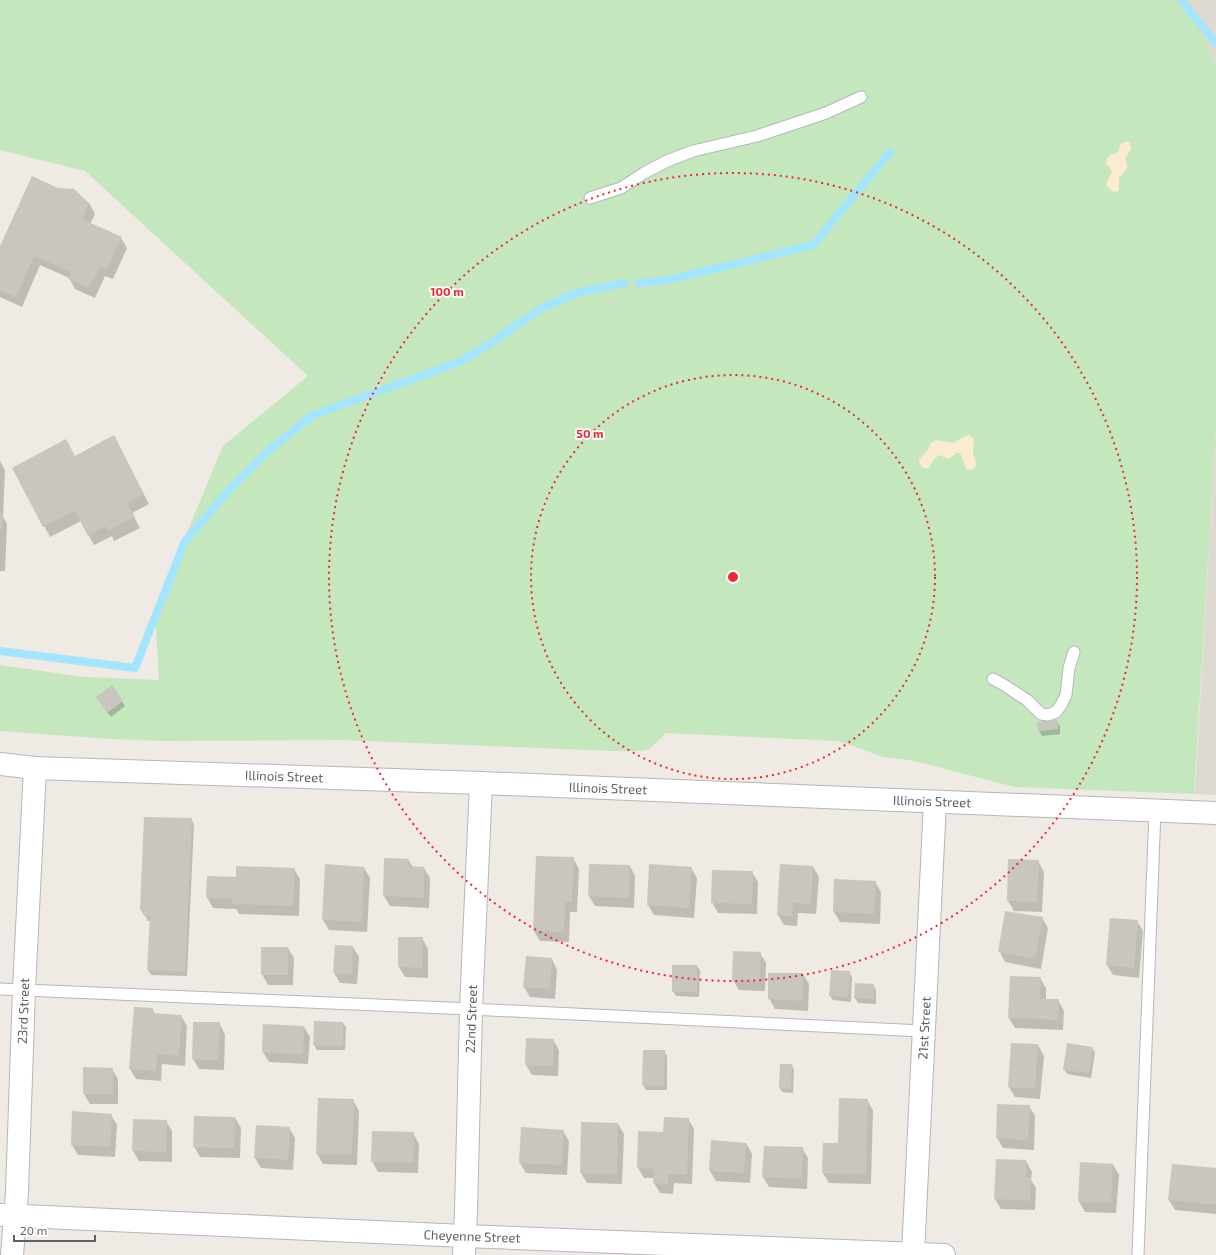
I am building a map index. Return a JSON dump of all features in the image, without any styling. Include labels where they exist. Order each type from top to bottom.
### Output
[{"type":"street","name":"Illinois Street","points":[[0,764],[35,768],[481,783],[1216,813]]},
{"type":"street","name":"23rd Street","points":[[12,1255],[7,1216],[17,1192],[24,990],[35,768]]},
{"type":"street","name":"22nd Street","points":[[465,1245],[471,1009],[481,783]]},
{"type":"street","name":"21st Street","points":[[913,1254],[923,1032],[936,802]]},
{"type":"street","name":"Cheyenne Street","points":[[7,1216],[465,1245],[944,1255]]},
{"type":"lane","points":[[590,198],[621,188],[661,164],[692,151],[757,136],[826,113],[861,97]]},
{"type":"lane","points":[[993,679],[1027,700],[1041,714],[1048,715],[1056,712],[1066,695],[1069,668],[1074,652]]},
{"type":"lane","points":[[1138,1255],[1155,810]]},
{"type":"lane","points":[[0,989],[471,1009],[923,1032]]},
{"type":"shaded area","points":[[1189,0],[1216,0],[1216,67]]},
{"type":"shaded area","points":[[1216,425],[1216,795],[1194,794]]},
{"type":"green space","points":[[0,0],[1189,0],[1216,67],[1216,425],[1194,794],[1015,787],[910,760],[883,757],[839,741],[666,733],[650,749],[639,751],[612,751],[341,740],[164,741],[111,739],[0,731],[0,665],[84,677],[159,680],[155,609],[223,446],[308,376],[85,171],[0,150]]},
{"type":"sand","points":[[1126,141],[1130,143],[1131,149],[1125,158],[1127,167],[1119,178],[1119,190],[1114,192],[1108,188],[1106,184],[1112,171],[1106,163],[1107,158],[1118,152],[1121,144]]},
{"type":"sand","points":[[969,435],[973,440],[973,453],[976,461],[975,468],[972,470],[966,469],[960,453],[957,453],[949,459],[939,455],[934,459],[928,469],[920,465],[919,459],[928,450],[931,443],[936,440],[953,443]]},
{"type":"building","points":[[32,176],[58,188],[74,189],[89,203],[82,219],[122,237],[107,269],[100,266],[89,288],[68,279],[71,272],[34,256],[16,297],[0,290],[0,246]]},
{"type":"building","points":[[114,435],[144,494],[127,503],[135,517],[108,531],[105,526],[88,536],[75,511],[43,527],[12,468],[66,439],[75,456]]},
{"type":"building","points":[[0,513],[2,513],[1,531],[0,531]]},
{"type":"building","points":[[112,685],[123,701],[107,713],[96,697]]},
{"type":"building","points":[[1058,720],[1058,729],[1038,731],[1037,722]]},
{"type":"building","points":[[144,817],[192,818],[185,972],[147,970],[150,916],[144,916],[144,910],[140,910]]},
{"type":"building","points":[[536,856],[574,857],[572,902],[565,902],[564,932],[533,931]]},
{"type":"building","points":[[384,858],[409,859],[408,866],[424,867],[424,898],[383,896]]},
{"type":"building","points":[[1008,859],[1039,860],[1037,902],[1007,901]]},
{"type":"building","points":[[325,864],[364,867],[362,922],[322,920]]},
{"type":"building","points":[[589,864],[630,865],[629,898],[588,896]]},
{"type":"building","points":[[649,864],[692,867],[689,908],[647,905]]},
{"type":"building","points":[[780,864],[813,866],[811,904],[793,903],[792,916],[777,915]]},
{"type":"building","points":[[236,866],[295,868],[293,906],[232,904],[232,899],[206,898],[207,876],[236,877]]},
{"type":"building","points":[[712,870],[753,871],[752,904],[711,903]]},
{"type":"building","points":[[834,879],[876,881],[874,914],[833,912]]},
{"type":"building","points":[[1005,911],[1043,917],[1035,959],[998,952]]},
{"type":"building","points":[[1110,918],[1138,920],[1134,968],[1106,965]]},
{"type":"building","points":[[398,937],[423,937],[422,968],[398,967]]},
{"type":"building","points":[[335,945],[353,946],[352,974],[333,973]]},
{"type":"building","points":[[261,947],[288,947],[288,975],[261,975]]},
{"type":"building","points":[[733,951],[761,952],[760,981],[732,980]]},
{"type":"building","points":[[526,956],[552,958],[550,989],[523,987]]},
{"type":"building","points":[[672,965],[697,965],[697,992],[672,992]]},
{"type":"building","points":[[831,970],[850,971],[848,997],[829,996]]},
{"type":"building","points":[[768,973],[803,973],[803,1001],[768,999]]},
{"type":"building","points":[[1010,976],[1041,977],[1040,999],[1059,999],[1058,1020],[1008,1018]]},
{"type":"building","points":[[855,983],[874,984],[874,999],[854,998]]},
{"type":"building","points":[[134,1007],[153,1008],[152,1013],[182,1015],[179,1056],[157,1054],[156,1071],[129,1069]]},
{"type":"building","points":[[314,1021],[343,1022],[343,1046],[313,1045]]},
{"type":"building","points":[[193,1022],[220,1022],[218,1060],[192,1059]]},
{"type":"building","points":[[263,1024],[304,1026],[303,1054],[262,1052]]},
{"type":"building","points":[[526,1038],[554,1039],[553,1066],[525,1065]]},
{"type":"building","points":[[1011,1043],[1038,1044],[1035,1089],[1008,1087]]},
{"type":"building","points":[[1067,1043],[1093,1047],[1089,1073],[1063,1070]]},
{"type":"building","points":[[643,1050],[665,1050],[664,1086],[642,1085]]},
{"type":"building","points":[[780,1064],[792,1064],[791,1089],[779,1088]]},
{"type":"building","points":[[83,1067],[113,1068],[113,1094],[83,1094]]},
{"type":"building","points":[[318,1098],[354,1099],[352,1155],[316,1154]]},
{"type":"building","points":[[839,1098],[868,1099],[866,1174],[822,1173],[823,1143],[838,1143]]},
{"type":"building","points":[[997,1104],[1030,1105],[1028,1140],[996,1138]]},
{"type":"building","points":[[72,1111],[112,1114],[110,1147],[71,1145]]},
{"type":"building","points":[[194,1116],[235,1117],[234,1148],[193,1147]]},
{"type":"building","points":[[664,1117],[689,1118],[687,1174],[668,1174],[668,1184],[653,1183],[654,1169],[637,1168],[638,1131],[663,1132]]},
{"type":"building","points":[[133,1119],[167,1120],[166,1152],[132,1151]]},
{"type":"building","points":[[581,1122],[618,1123],[617,1174],[580,1173]]},
{"type":"building","points":[[256,1125],[290,1127],[288,1160],[254,1158]]},
{"type":"building","points":[[521,1127],[564,1130],[562,1165],[519,1163]]},
{"type":"building","points":[[372,1131],[414,1132],[413,1163],[371,1162]]},
{"type":"building","points":[[711,1140],[746,1143],[744,1173],[709,1171]]},
{"type":"building","points":[[764,1146],[803,1147],[802,1179],[762,1177]]},
{"type":"building","points":[[996,1159],[1026,1160],[1026,1177],[1031,1177],[1030,1201],[994,1199]]},
{"type":"building","points":[[1080,1162],[1113,1164],[1111,1203],[1078,1202]]},
{"type":"building","points":[[1172,1164],[1216,1168],[1216,1205],[1168,1200]]},
{"type":"waterway","points":[[1181,0],[1216,43]]},
{"type":"waterway","points":[[639,283],[668,280],[813,245],[890,152]]},
{"type":"waterway","points":[[0,651],[135,668],[185,541],[228,491],[269,450],[313,415],[457,363],[485,347],[540,309],[576,293],[624,283]]}]
